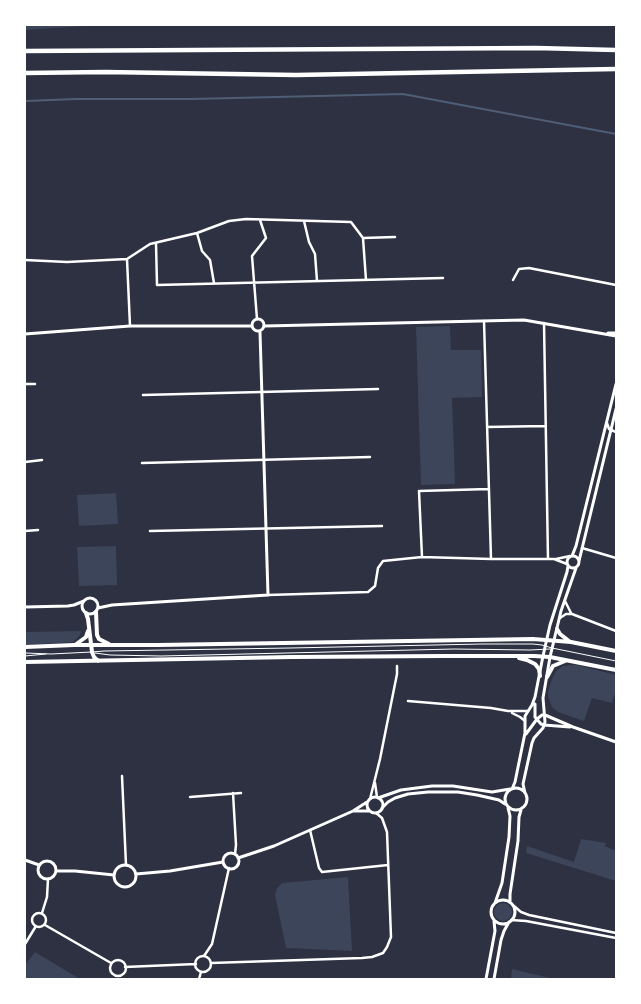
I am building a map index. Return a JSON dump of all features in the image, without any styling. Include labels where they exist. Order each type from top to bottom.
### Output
[{"type":"highway","points":[[25,51],[526,48],[616,50]]},
{"type":"highway","points":[[25,73],[115,72],[296,75],[616,69]]},
{"type":"highway","points":[[97,610],[96,628],[98,637],[103,642],[114,645]]},
{"type":"highway","points":[[86,613],[90,646],[94,657],[98,661]]},
{"type":"highway","points":[[74,645],[86,637],[89,626]]},
{"type":"highway","points":[[557,629],[562,637],[571,642]]},
{"type":"highway","points":[[25,647],[554,640],[616,651]]},
{"type":"highway","points":[[510,656],[531,661],[539,669],[540,676]]},
{"type":"highway","points":[[25,662],[292,657],[543,656],[616,670]]},
{"type":"highway","points":[[547,677],[556,664],[569,660]]},
{"type":"street","points":[[25,260],[67,262],[127,259],[144,246],[197,233],[229,221],[246,219],[351,222],[363,238],[366,280]]},
{"type":"street","points":[[252,326],[257,319],[252,256],[266,238],[260,220]]},
{"type":"street","points":[[304,221],[309,242],[315,254],[317,281]]},
{"type":"street","points":[[197,233],[202,251],[210,260],[214,284]]},
{"type":"street","points":[[363,238],[396,237]]},
{"type":"street","points":[[156,243],[157,285],[443,278]]},
{"type":"street","points":[[127,259],[130,326]]},
{"type":"street","points":[[513,280],[519,269],[529,268],[616,285]]},
{"type":"street","points":[[257,319],[264,321],[265,326]]},
{"type":"street","points":[[484,320],[491,559]]},
{"type":"street","points":[[265,326],[524,320],[616,335]]},
{"type":"street","points":[[544,322],[548,559]]},
{"type":"street","points":[[25,334],[130,326],[252,326]]},
{"type":"street","points":[[252,326],[255,331],[260,332]]},
{"type":"street","points":[[265,326],[260,332],[268,595]]},
{"type":"street","points":[[25,384],[35,384]]},
{"type":"street","points":[[505,804],[504,797],[515,782],[526,729],[526,714],[534,702],[546,640],[568,572],[567,560],[576,546],[616,384]]},
{"type":"street","points":[[144,395],[378,389]]},
{"type":"street","points":[[510,902],[509,898],[518,841],[518,817],[527,802],[523,784],[532,743],[544,725],[543,698],[550,657],[565,601],[576,568],[579,565],[616,409]]},
{"type":"street","points":[[607,420],[607,426],[616,432]]},
{"type":"street","points":[[487,426],[546,426]]},
{"type":"street","points":[[142,463],[370,458]]},
{"type":"street","points":[[25,462],[42,460]]},
{"type":"street","points":[[422,557],[419,491],[489,489]]},
{"type":"street","points":[[150,531],[382,526]]},
{"type":"street","points":[[25,531],[38,530]]},
{"type":"street","points":[[582,548],[616,558]]},
{"type":"street","points":[[25,607],[68,606],[91,598],[97,603],[112,605],[268,595],[368,592],[375,586],[378,568],[383,561],[422,557],[554,559],[571,556],[577,557],[579,561]]},
{"type":"street","points":[[554,559],[572,568],[576,568]]},
{"type":"street","points":[[83,609],[84,601]]},
{"type":"street","points":[[565,601],[568,610],[572,614],[616,631]]},
{"type":"street","points":[[97,603],[97,610]]},
{"type":"street","points":[[68,606],[83,609],[86,613],[91,614],[112,605]]},
{"type":"street","points":[[560,619],[564,615],[572,614]]},
{"type":"street","points":[[370,811],[367,808],[368,800],[375,781],[398,674],[397,666]]},
{"type":"street","points":[[536,694],[534,712],[539,722],[544,725],[573,727]]},
{"type":"street","points":[[408,701],[508,711],[528,711]]},
{"type":"street","points":[[508,711],[526,722]]},
{"type":"street","points":[[524,740],[529,729],[537,719],[545,715],[616,742]]},
{"type":"street","points":[[122,776],[126,865]]},
{"type":"street","points":[[375,781],[378,797],[382,802],[382,808]]},
{"type":"street","points":[[238,858],[274,846],[353,811],[372,797],[401,790],[432,786],[453,786],[492,792],[518,788],[525,792]]},
{"type":"street","points":[[376,813],[395,798],[408,794],[428,792],[477,794],[499,800],[508,808],[510,816],[509,837],[502,883],[491,911],[494,920],[494,931],[486,979]]},
{"type":"street","points":[[223,862],[229,868],[236,867],[238,862],[235,854],[233,793]]},
{"type":"street","points":[[190,796],[241,793]]},
{"type":"street","points":[[508,808],[516,811],[521,810]]},
{"type":"street","points":[[211,963],[362,958],[383,953],[391,937],[387,832],[382,818],[376,813],[353,811]]},
{"type":"street","points":[[310,830],[319,868],[322,872],[388,865]]},
{"type":"street","points":[[223,862],[226,854],[235,854]]},
{"type":"street","points":[[25,860],[39,865]]},
{"type":"street","points":[[43,861],[50,861],[55,865],[56,871],[53,877],[44,879],[39,875],[39,865],[43,861]]},
{"type":"street","points":[[136,874],[170,871],[223,862]]},
{"type":"street","points":[[126,865],[133,868],[136,874],[133,883],[127,887],[117,883],[114,875],[118,868],[126,865]]},
{"type":"street","points":[[202,972],[197,969],[196,962],[204,956],[212,944],[229,868]]},
{"type":"street","points":[[56,871],[114,875]]},
{"type":"street","points":[[42,913],[47,897],[48,879]]},
{"type":"street","points":[[495,903],[503,900],[510,902],[525,914],[616,933]]},
{"type":"street","points":[[494,979],[504,931],[515,914],[514,906]]},
{"type":"street","points":[[42,913],[47,920],[45,925],[40,928],[33,924],[32,918],[36,914],[42,913]]},
{"type":"street","points":[[494,920],[502,924],[510,921],[526,920],[616,938]]},
{"type":"street","points":[[45,925],[111,963]]},
{"type":"street","points":[[25,944],[36,926]]},
{"type":"street","points":[[204,956],[211,963]]},
{"type":"street","points":[[118,960],[123,962],[125,967],[120,977],[111,973],[111,963],[118,960]]},
{"type":"street","points":[[199,979],[202,972],[208,970],[211,963]]},
{"type":"street","points":[[125,967],[196,964]]},
{"type":"lane","points":[[25,656],[104,651],[482,644],[533,644],[544,648],[552,648]]},
{"type":"lane","points":[[92,652],[110,655],[161,656],[552,648],[616,661]]},
{"type":"lane","points":[[25,653],[51,654]]},
{"type":"shaded area","points":[[25,25],[100,25],[25,30]]},
{"type":"shaded area","points":[[450,326],[451,350],[481,350],[482,397],[452,398],[455,484],[421,485],[416,327]]},
{"type":"shaded area","points":[[116,493],[118,524],[79,526],[77,495]]},
{"type":"shaded area","points":[[116,546],[117,585],[79,586],[77,547]]},
{"type":"shaded area","points":[[81,631],[80,635],[73,642],[25,645],[25,632]]},
{"type":"shaded area","points":[[577,665],[616,675],[616,690],[612,703],[592,698],[584,721],[558,712],[552,707],[548,697],[548,691],[556,671],[563,666]]},
{"type":"shaded area","points":[[581,839],[606,843],[605,846],[616,851],[616,881],[526,853],[527,846],[574,862]]},
{"type":"shaded area","points":[[348,877],[352,951],[286,948],[275,895],[277,888],[282,883]]},
{"type":"shaded area","points":[[503,903],[509,906],[512,912],[509,918],[503,921],[497,918],[494,912],[497,906]]},
{"type":"shaded area","points":[[35,952],[80,979],[25,979],[25,965]]},
{"type":"shaded area","points":[[512,969],[550,978],[557,979],[511,979]]},
{"type":"waterway","points":[[25,101],[403,94],[616,134]]}]
